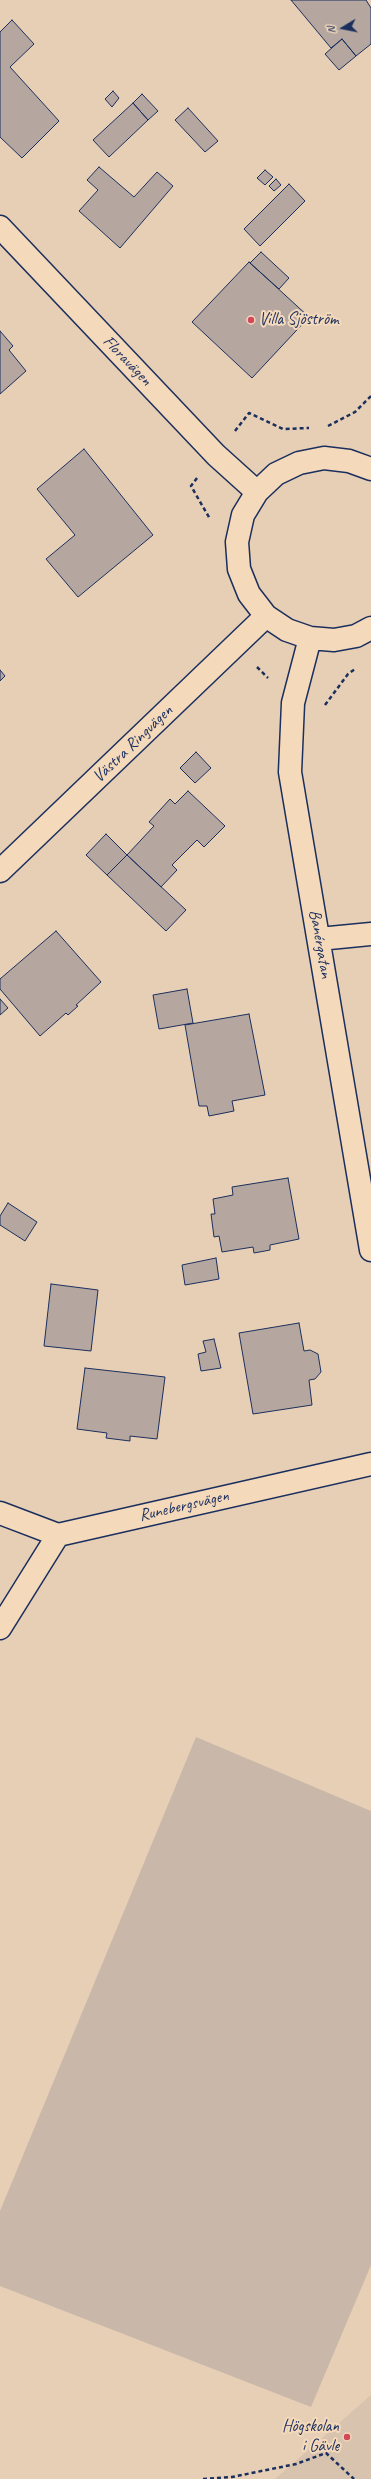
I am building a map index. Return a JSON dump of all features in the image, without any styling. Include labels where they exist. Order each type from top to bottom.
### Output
[{"type":"street","name":"Floravägen","points":[[0,227],[216,454],[257,492]]},
{"type":"street","points":[[371,469],[349,461],[324,458],[299,463],[276,474],[257,492],[243,515],[237,542],[239,569],[249,594],[266,616],[287,630],[310,638],[334,640],[356,636],[371,628]]},
{"type":"street","name":"Västra Ringvägen","points":[[0,871],[266,616]]},
{"type":"street","name":"Banérgatan","points":[[310,638],[293,704],[290,772],[319,939],[366,1180],[371,1250]]},
{"type":"street","points":[[319,939],[371,934]]},
{"type":"street","name":"Runebergsvägen","points":[[58,1535],[371,1464]]},
{"type":"street","points":[[0,1513],[58,1535],[0,1628]]},
{"type":"path","points":[[293,704],[321,712],[348,674],[360,665]]},
{"type":"path","points":[[203,2479],[232,2477],[296,2464],[326,2453],[354,2479]]},
{"type":"shaded area","points":[[196,1737],[371,1811],[371,2265],[311,2407],[0,2286],[0,2211]]},
{"type":"shaded area","name":"Högskolan i Gävle","points":[[371,2395],[371,2479],[275,2479]]},
{"type":"building","points":[[291,0],[366,0],[371,8],[371,44],[356,56],[342,39],[331,48]]},
{"type":"building","points":[[12,20],[34,44],[10,67],[59,121],[22,158],[0,137],[0,32]]},
{"type":"building","points":[[342,39],[356,56],[339,70],[325,54]]},
{"type":"building","points":[[113,91],[119,98],[112,107],[105,99]]},
{"type":"building","points":[[142,94],[158,111],[148,120],[133,103]]},
{"type":"building","points":[[133,103],[148,120],[109,157],[93,140]]},
{"type":"building","points":[[188,108],[218,141],[205,152],[175,120]]},
{"type":"building","points":[[99,167],[134,197],[157,172],[173,186],[120,248],[79,211],[98,190],[87,180]]},
{"type":"building","points":[[265,170],[273,177],[265,185],[257,178]]},
{"type":"building","points":[[276,179],[281,185],[274,191],[269,186]]},
{"type":"building","points":[[289,184],[305,201],[260,246],[244,229]]},
{"type":"building","points":[[261,252],[289,278],[279,289],[250,263]]},
{"type":"building","name":"Villa Sjöström","points":[[249,262],[309,317],[252,378],[192,322]]},
{"type":"building","points":[[0,331],[13,346],[9,350],[26,371],[0,394]]},
{"type":"building","points":[[84,449],[153,535],[78,597],[46,559],[75,535],[37,489]]},
{"type":"building","points":[[0,670],[5,676],[0,681]]},
{"type":"building","points":[[196,752],[211,768],[195,783],[180,768]]},
{"type":"building","points":[[188,791],[225,826],[204,847],[197,840],[172,865],[177,870],[161,887],[127,855],[154,826],[149,822],[170,799],[175,804]]},
{"type":"building","points":[[106,834],[127,855],[107,875],[86,855]]},
{"type":"building","points":[[127,855],[186,910],[166,931],[107,875]]},
{"type":"building","points":[[56,931],[101,982],[76,1005],[78,1006],[68,1015],[66,1013],[40,1036],[0,989],[0,979]]},
{"type":"building","points":[[187,989],[193,1023],[159,1029],[153,995]]},
{"type":"building","points":[[0,999],[8,1008],[0,1015]]},
{"type":"building","points":[[249,1014],[265,1095],[232,1101],[234,1111],[209,1116],[207,1106],[199,1106],[185,1025]]},
{"type":"building","points":[[288,1178],[299,1239],[270,1245],[270,1250],[254,1253],[253,1247],[222,1252],[219,1236],[214,1237],[211,1214],[215,1214],[213,1199],[233,1195],[232,1187]]},
{"type":"building","points":[[8,1203],[37,1222],[25,1241],[0,1225],[0,1216]]},
{"type":"building","points":[[216,1258],[219,1279],[185,1285],[182,1265]]},
{"type":"building","points":[[51,1284],[98,1290],[91,1351],[44,1346]]},
{"type":"building","points":[[299,1323],[304,1351],[310,1350],[318,1354],[321,1372],[315,1379],[309,1380],[312,1405],[253,1414],[239,1333]]},
{"type":"building","points":[[214,1339],[221,1368],[201,1371],[198,1354],[206,1352],[203,1341]]},
{"type":"building","points":[[85,1368],[165,1377],[157,1439],[130,1436],[130,1441],[106,1438],[107,1433],[77,1429]]},
{"type":"place","name":"Villa Sjöström","points":[[251,320]]},
{"type":"place","name":"Högskolan i Gävle","points":[[347,2437]]}]
